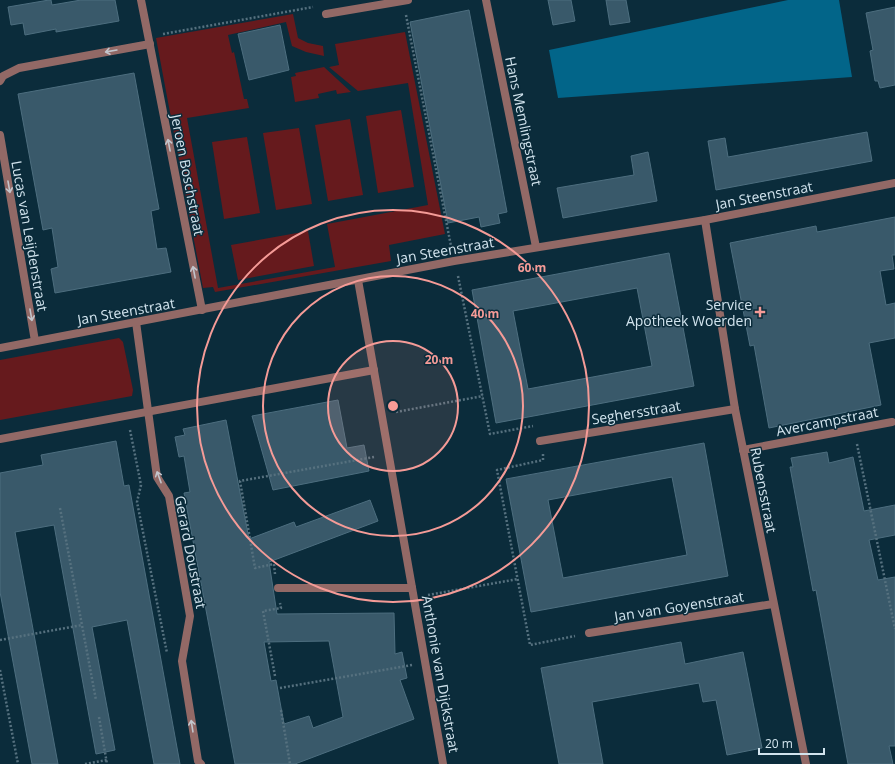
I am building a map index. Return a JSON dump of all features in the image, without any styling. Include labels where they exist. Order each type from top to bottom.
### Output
[{"type":"street","name":"Jeroen Boschstraat","points":[[141,0],[202,310]]},
{"type":"street","points":[[326,14],[406,0]]},
{"type":"street","name":"Hans Memlingstraat","points":[[486,0],[536,247]]},
{"type":"street","points":[[0,81],[3,76],[19,68],[149,41]]},
{"type":"street","name":"Lucas van Leijdenstraat","points":[[0,135],[35,341]]},
{"type":"street","name":"Jan Steenstraat","points":[[0,348],[454,261],[705,220],[895,183]]},
{"type":"street","name":"Rubensstraat","points":[[705,220],[735,409],[806,764]]},
{"type":"street","name":"Anthonie van Dijckstraat","points":[[358,280],[443,764]]},
{"type":"street","name":"Gerard Doustraat","points":[[136,322],[157,477],[169,496],[190,616],[182,661],[198,761],[201,764]]},
{"type":"street","points":[[0,439],[374,370]]},
{"type":"street","name":"Seghersstraat","points":[[540,442],[735,409]]},
{"type":"street","name":"Avercampstraat","points":[[744,450],[892,422]]},
{"type":"street","name":"Anthonie van Dijckstraat","points":[[278,588],[412,588]]},
{"type":"street","name":"Jan van Goyenstraat","points":[[588,633],[773,604]]},
{"type":"path","points":[[406,0],[454,261],[490,434],[537,426],[543,460],[497,470],[530,645],[588,633]]},
{"type":"path","points":[[149,41],[314,7],[326,14]]},
{"type":"path","points":[[382,414],[483,396]]},
{"type":"path","points":[[128,416],[141,485],[137,502],[168,656]]},
{"type":"path","points":[[854,430],[895,629]]},
{"type":"path","points":[[275,676],[263,611],[281,608],[274,564],[255,568],[240,481],[389,455]]},
{"type":"path","points":[[60,508],[96,700]]},
{"type":"path","points":[[414,597],[518,580]]},
{"type":"path","points":[[0,640],[82,625]]},
{"type":"path","points":[[280,688],[426,662]]},
{"type":"path","points":[[0,670],[18,764]]},
{"type":"path","points":[[281,710],[290,764]]},
{"type":"path","points":[[99,717],[108,764]]},
{"type":"path","points":[[85,764],[107,760]]},
{"type":"shaded area","points":[[293,14],[298,38],[308,43],[323,46],[324,56],[306,52],[292,46],[286,22],[228,35],[232,53],[234,52],[244,99],[247,99],[249,108],[187,118],[218,288],[335,267],[327,224],[428,205],[408,83],[358,91],[329,67],[339,65],[335,44],[405,32],[445,234],[389,245],[391,261],[215,292],[213,287],[203,288],[156,38]]},
{"type":"shaded area","points":[[324,67],[351,92],[337,94],[336,90],[318,94],[319,98],[295,102],[291,77],[296,76],[295,73]]},
{"type":"shaded area","points":[[401,110],[414,187],[378,193],[366,116]]},
{"type":"shaded area","points":[[350,119],[363,195],[328,201],[315,125]]},
{"type":"shaded area","points":[[299,128],[312,204],[276,210],[263,133]]},
{"type":"shaded area","points":[[247,137],[260,213],[224,219],[212,142]]},
{"type":"shaded area","points":[[308,231],[314,266],[238,280],[231,245]]},
{"type":"shaded area","points":[[119,338],[123,342],[133,390],[132,396],[0,420],[0,360]]},
{"type":"water","points":[[788,0],[839,0],[852,77],[558,98],[549,50]]},
{"type":"building","points":[[51,0],[52,5],[81,0],[115,0],[119,21],[56,32],[56,29],[25,35],[23,23],[11,25],[8,7]]},
{"type":"building","points":[[548,0],[571,0],[575,21],[553,25]]},
{"type":"building","points":[[606,0],[626,0],[630,22],[610,25]]},
{"type":"building","points":[[895,7],[895,85],[880,88],[878,81],[875,81],[870,51],[873,50],[866,13]]},
{"type":"building","points":[[469,10],[507,212],[498,214],[500,223],[481,227],[479,217],[448,223],[410,22]]},
{"type":"building","points":[[280,25],[289,70],[249,80],[238,34]]},
{"type":"building","points":[[134,73],[159,209],[151,211],[157,249],[166,248],[171,272],[55,293],[51,269],[58,267],[52,228],[43,230],[18,94]]},
{"type":"building","points":[[867,132],[872,161],[716,190],[708,141],[725,138],[728,157]]},
{"type":"building","points":[[648,152],[657,201],[563,218],[557,188],[634,175],[631,156]]},
{"type":"building","points":[[895,217],[895,255],[892,255],[894,269],[880,271],[886,305],[895,303],[895,338],[869,343],[881,405],[769,428],[754,345],[750,346],[730,243],[816,226],[817,232]]},
{"type":"building","points":[[669,253],[694,386],[496,423],[472,290]],"holes":[[[637,288],[652,366],[528,389],[513,311]]]},
{"type":"building","points":[[338,400],[347,448],[364,445],[369,471],[273,490],[252,416]]},
{"type":"building","points":[[226,420],[249,539],[294,522],[296,527],[370,500],[378,521],[269,562],[277,614],[394,613],[395,654],[402,652],[407,678],[400,680],[414,719],[295,764],[235,764],[184,493],[190,492],[184,456],[179,457],[175,437],[185,435],[183,429]],"holes":[[[329,641],[343,717],[313,728],[309,716],[284,724],[276,680],[271,681],[264,642]]]},
{"type":"building","points":[[116,441],[124,486],[129,485],[180,764],[154,764],[127,620],[92,627],[115,750],[96,754],[54,525],[15,532],[58,764],[32,764],[0,592],[0,473],[43,465],[41,455]]},
{"type":"building","points":[[704,443],[728,576],[531,612],[506,479]],"holes":[[[672,477],[687,555],[563,578],[548,500]]]},
{"type":"building","points":[[827,452],[829,463],[853,457],[864,511],[895,505],[895,535],[869,540],[878,580],[895,577],[895,746],[889,746],[893,764],[848,764],[816,590],[813,591],[790,467],[793,467],[791,458]]},
{"type":"building","points":[[681,642],[685,664],[743,652],[762,748],[727,755],[716,700],[703,702],[699,683],[592,702],[603,764],[559,764],[541,668]]},
{"type":"place","name":"Service Apotheek Woerden","points":[[760,312]]}]
